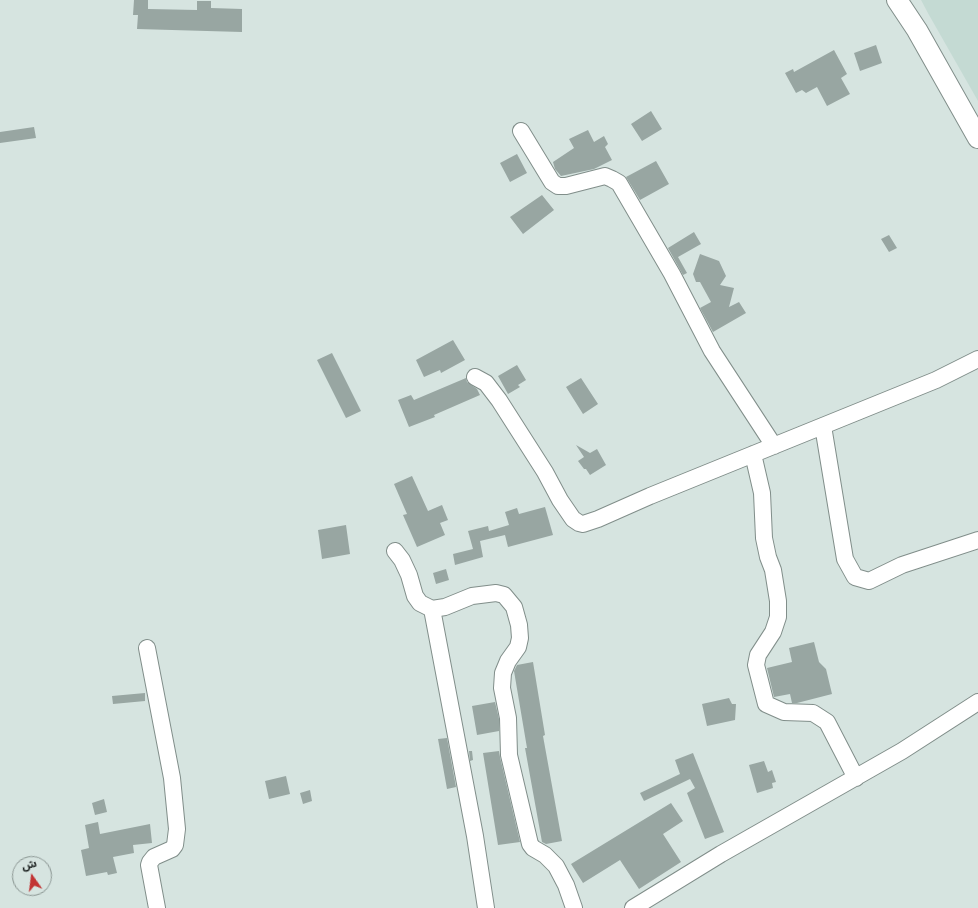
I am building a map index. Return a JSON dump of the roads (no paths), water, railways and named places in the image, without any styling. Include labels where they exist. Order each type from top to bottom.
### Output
[{"type":"main road","points":[[897,0],[917,30],[978,138]]},
{"type":"main road","points":[[904,0],[917,30]]},
{"type":"street","points":[[521,131],[552,182],[558,186],[566,186],[605,176],[612,178],[619,183],[672,274],[712,351],[774,446]]},
{"type":"street","points":[[475,377],[486,383],[499,400],[545,472],[560,500],[573,519],[583,524],[936,380],[978,359]]},
{"type":"street","points":[[823,426],[845,559],[855,577],[869,581],[902,565],[978,540]]},
{"type":"street","points":[[753,454],[762,493],[764,538],[768,557],[773,570],[778,601],[778,617],[773,632],[758,655],[756,665],[766,704],[784,712],[813,713],[827,722],[856,778]]},
{"type":"street","points":[[395,551],[402,560],[415,596],[420,603],[432,609],[445,607],[472,596],[496,593],[504,595],[514,607],[520,625],[520,638],[518,647],[508,661],[503,673],[502,688],[508,718],[509,755],[530,844],[533,848],[545,855],[556,866],[566,885],[574,908]]},
{"type":"street","points":[[432,609],[473,828],[486,908]]},
{"type":"street","points":[[147,648],[172,778],[177,829],[175,845],[172,849],[154,857],[149,865],[156,908]]},
{"type":"street","points":[[633,908],[721,854],[902,751],[978,702]]}]
